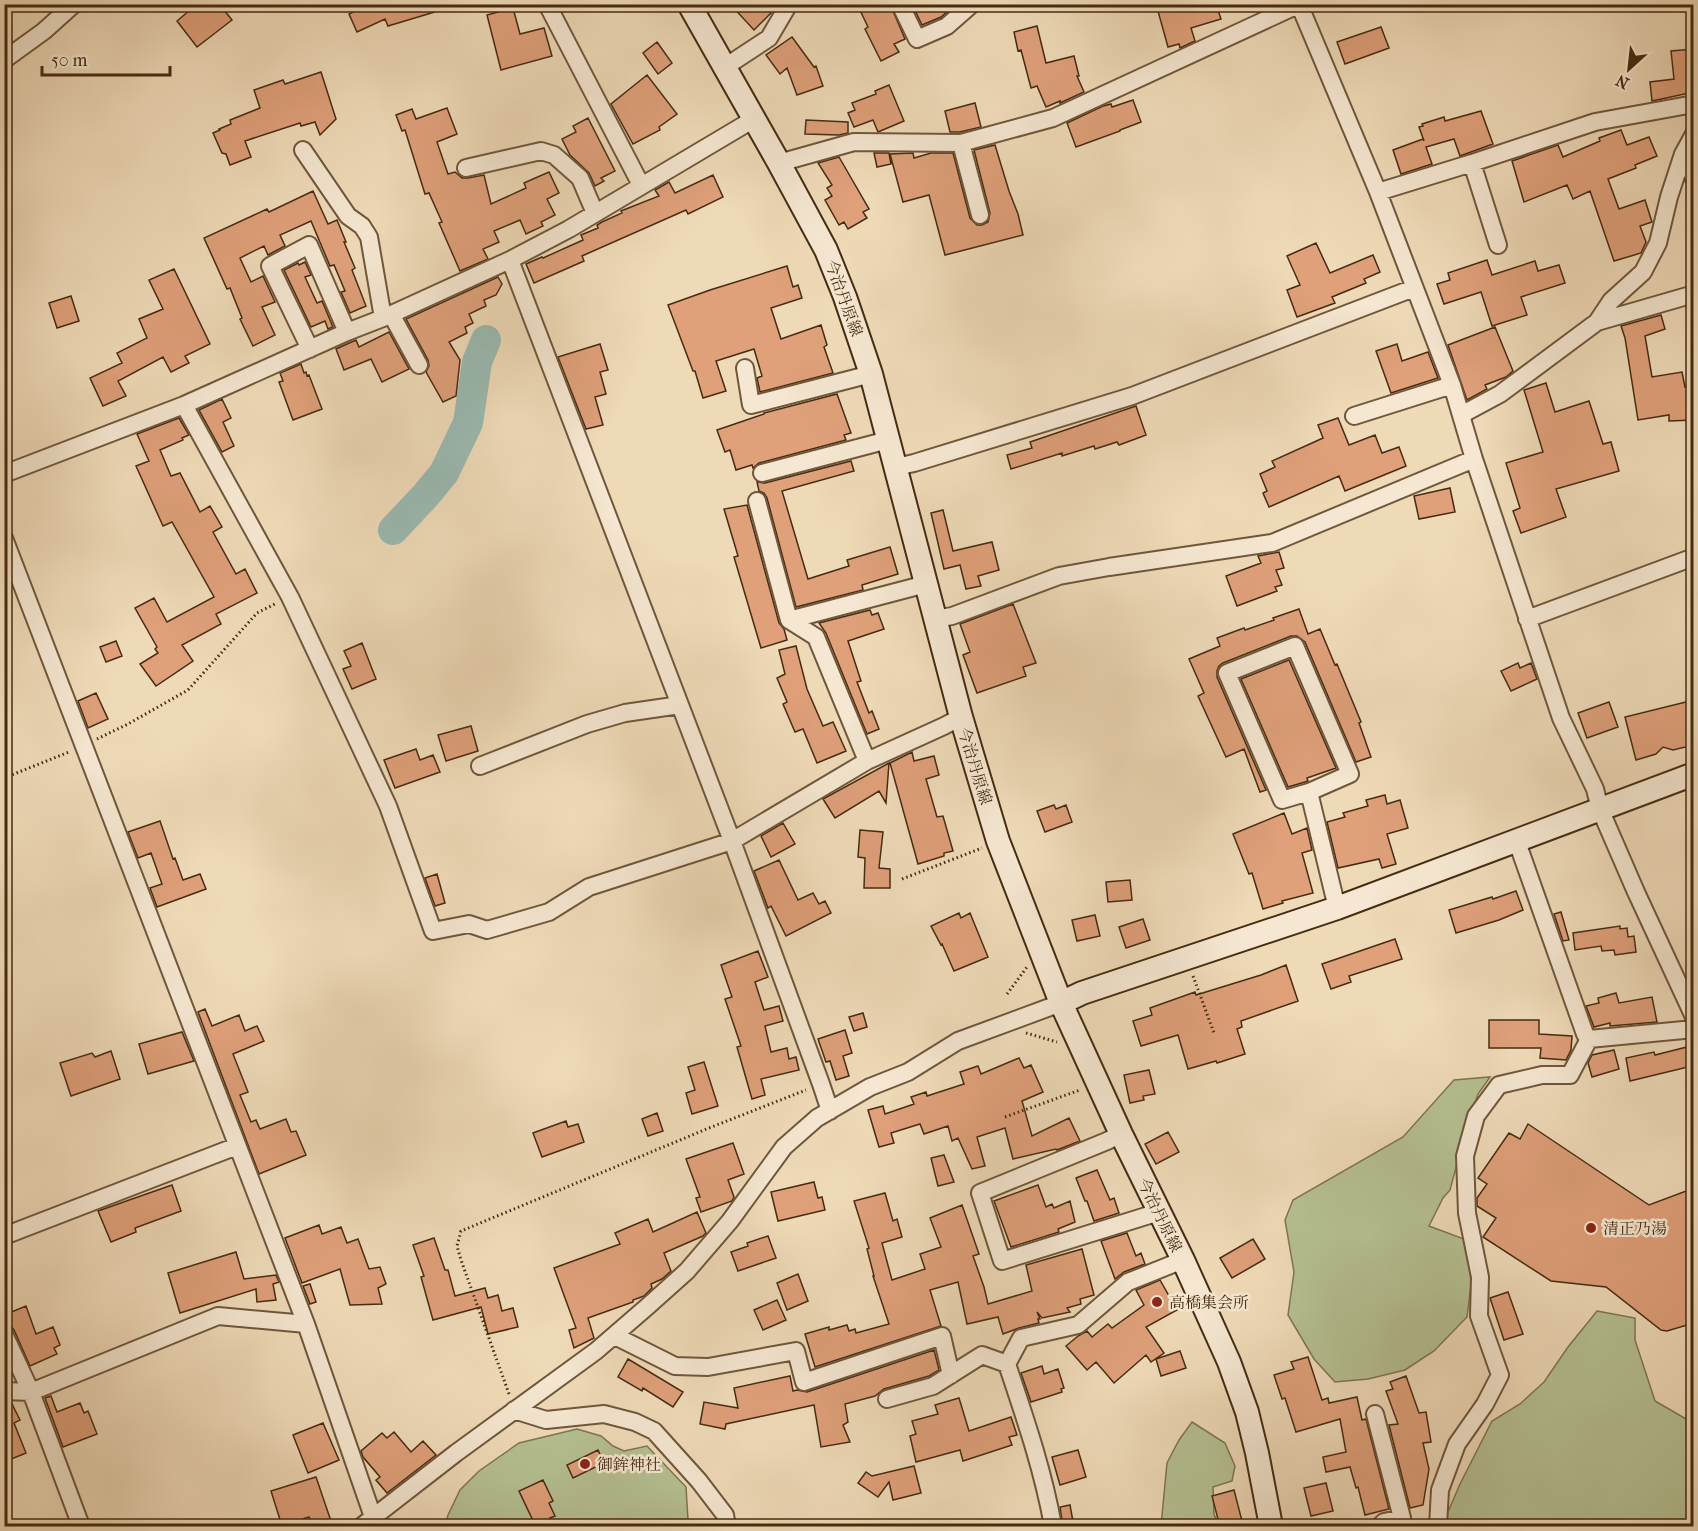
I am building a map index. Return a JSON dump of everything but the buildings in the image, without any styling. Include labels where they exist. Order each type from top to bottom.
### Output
[{"type":"main road","name":"今治丹原線","points":[[689,4],[826,250],[836,272],[871,374],[961,717],[998,841],[1061,1003],[1229,1362],[1247,1412],[1260,1463],[1271,1527]]},
{"type":"main road","points":[[1061,1003],[1082,993],[1186,957],[1337,908],[1694,774]]},
{"type":"street","points":[[4,60],[44,31],[74,4]]},
{"type":"street","points":[[547,4],[641,185]]},
{"type":"street","points":[[725,68],[769,38],[789,4]]},
{"type":"street","points":[[900,4],[916,39],[947,26],[972,4]]},
{"type":"street","points":[[778,163],[854,142],[961,144],[1053,118],[1299,5],[1378,192],[1452,385],[1474,459],[1562,718],[1595,789],[1600,809],[1635,892],[1694,1017]]},
{"type":"street","points":[[1378,192],[1595,122],[1694,104]]},
{"type":"street","points":[[4,474],[184,405],[510,260],[568,229],[754,119]]},
{"type":"street","points":[[1461,415],[1500,394],[1597,322],[1611,301],[1643,272],[1658,243],[1669,197],[1683,154],[1694,134]]},
{"type":"street","points":[[961,144],[980,215]]},
{"type":"street","points":[[303,150],[348,216],[362,226],[369,237],[387,316],[419,365]]},
{"type":"street","points":[[466,168],[541,151],[554,155],[580,178],[595,213]]},
{"type":"street","points":[[1683,154],[1694,178]]},
{"type":"street","points":[[1472,163],[1498,245]]},
{"type":"street","points":[[310,349],[270,266],[309,245],[347,332]]},
{"type":"street","points":[[510,260],[732,841],[830,1111]]},
{"type":"street","points":[[896,467],[914,464],[1132,396],[1414,288]]},
{"type":"street","points":[[1597,322],[1694,294]]},
{"type":"street","points":[[745,368],[751,405],[871,374]]},
{"type":"street","points":[[1354,416],[1452,385]]},
{"type":"street","points":[[184,405],[290,597],[388,806],[433,931],[469,924],[487,930],[549,912],[589,887],[732,841],[867,761],[961,717]]},
{"type":"street","points":[[762,473],[888,440]]},
{"type":"street","points":[[935,619],[952,616],[1059,576],[1272,543],[1474,459]]},
{"type":"street","points":[[757,501],[789,620],[816,637],[867,761]]},
{"type":"street","points":[[4,538],[306,1324],[368,1522],[615,1336],[687,1271],[730,1221],[784,1147],[817,1118],[870,1087],[908,1072],[958,1041],[1061,1003]]},
{"type":"street","points":[[1527,619],[1694,557]]},
{"type":"street","points":[[789,620],[926,584]]},
{"type":"street","points":[[1295,646],[1350,774],[1309,792],[1282,800],[1227,673],[1295,646]]},
{"type":"street","points":[[480,766],[587,724],[625,713],[680,705]]},
{"type":"street","points":[[1309,792],[1337,908]]},
{"type":"street","points":[[1516,839],[1585,1034],[1589,1039]]},
{"type":"street","points":[[1589,1039],[1694,1029]]},
{"type":"street","points":[[1438,1527],[1440,1490],[1457,1444],[1485,1404],[1500,1375],[1479,1316],[1480,1277],[1467,1213],[1466,1156],[1476,1116],[1500,1085],[1542,1075],[1570,1075],[1589,1039]]},
{"type":"street","points":[[1121,1134],[980,1193],[1002,1261],[1159,1212]]},
{"type":"street","points":[[4,1236],[237,1146]]},
{"type":"street","points":[[1053,1527],[1046,1487],[1032,1437],[1007,1364],[1021,1338],[1078,1325],[1128,1282],[1183,1260]]},
{"type":"street","points":[[4,1390],[31,1392],[218,1316],[306,1324]]},
{"type":"street","points":[[4,1334],[31,1392],[81,1527]]},
{"type":"street","points":[[615,1336],[675,1366],[708,1367],[796,1351],[804,1382],[942,1336],[951,1375]]},
{"type":"street","points":[[886,1399],[933,1386],[982,1355],[1007,1364]]},
{"type":"street","points":[[514,1410],[546,1420],[604,1414],[635,1422],[654,1431],[699,1481],[725,1515],[727,1527]]},
{"type":"street","points":[[1376,1414],[1402,1518],[1383,1522],[1380,1527]]},
{"type":"path","points":[[4,778],[128,724],[188,690],[257,613],[290,597]]},
{"type":"path","points":[[902,879],[998,841]]},
{"type":"path","points":[[1186,957],[1214,1034]]},
{"type":"path","points":[[1007,994],[1028,965]]},
{"type":"path","points":[[1021,1032],[1062,1043]]},
{"type":"path","points":[[514,1410],[461,1260],[457,1246],[461,1231],[821,1083]]},
{"type":"path","points":[[1005,1117],[1099,1083]]},
{"type":"green space","points":[[1490,1077],[1478,1094],[1450,1190],[1443,1198],[1429,1226],[1464,1239],[1472,1277],[1467,1317],[1434,1351],[1405,1370],[1368,1379],[1335,1382],[1314,1359],[1288,1315],[1294,1272],[1285,1220],[1293,1200],[1403,1137],[1454,1080]]},
{"type":"green space","points":[[1597,1311],[1635,1318],[1635,1340],[1655,1401],[1693,1423],[1693,1526],[1442,1526],[1460,1484],[1492,1421],[1520,1404],[1544,1382]]},
{"type":"green space","points":[[1192,1422],[1225,1443],[1235,1466],[1232,1481],[1213,1487],[1214,1514],[1219,1526],[1161,1526],[1167,1463]]},
{"type":"green space","points":[[577,1429],[601,1436],[613,1446],[624,1451],[647,1446],[686,1487],[687,1526],[445,1526],[460,1490],[479,1471],[519,1443]]},
{"type":"waterway","points":[[393,530],[444,473],[468,423],[477,362],[486,340]]},
{"type":"place","name":"清正乃湯","points":[[1591,1228]]},
{"type":"place","name":"高橋集会所","points":[[1157,1302]]},
{"type":"place","name":"御鉾神社","points":[[585,1464]]}]
